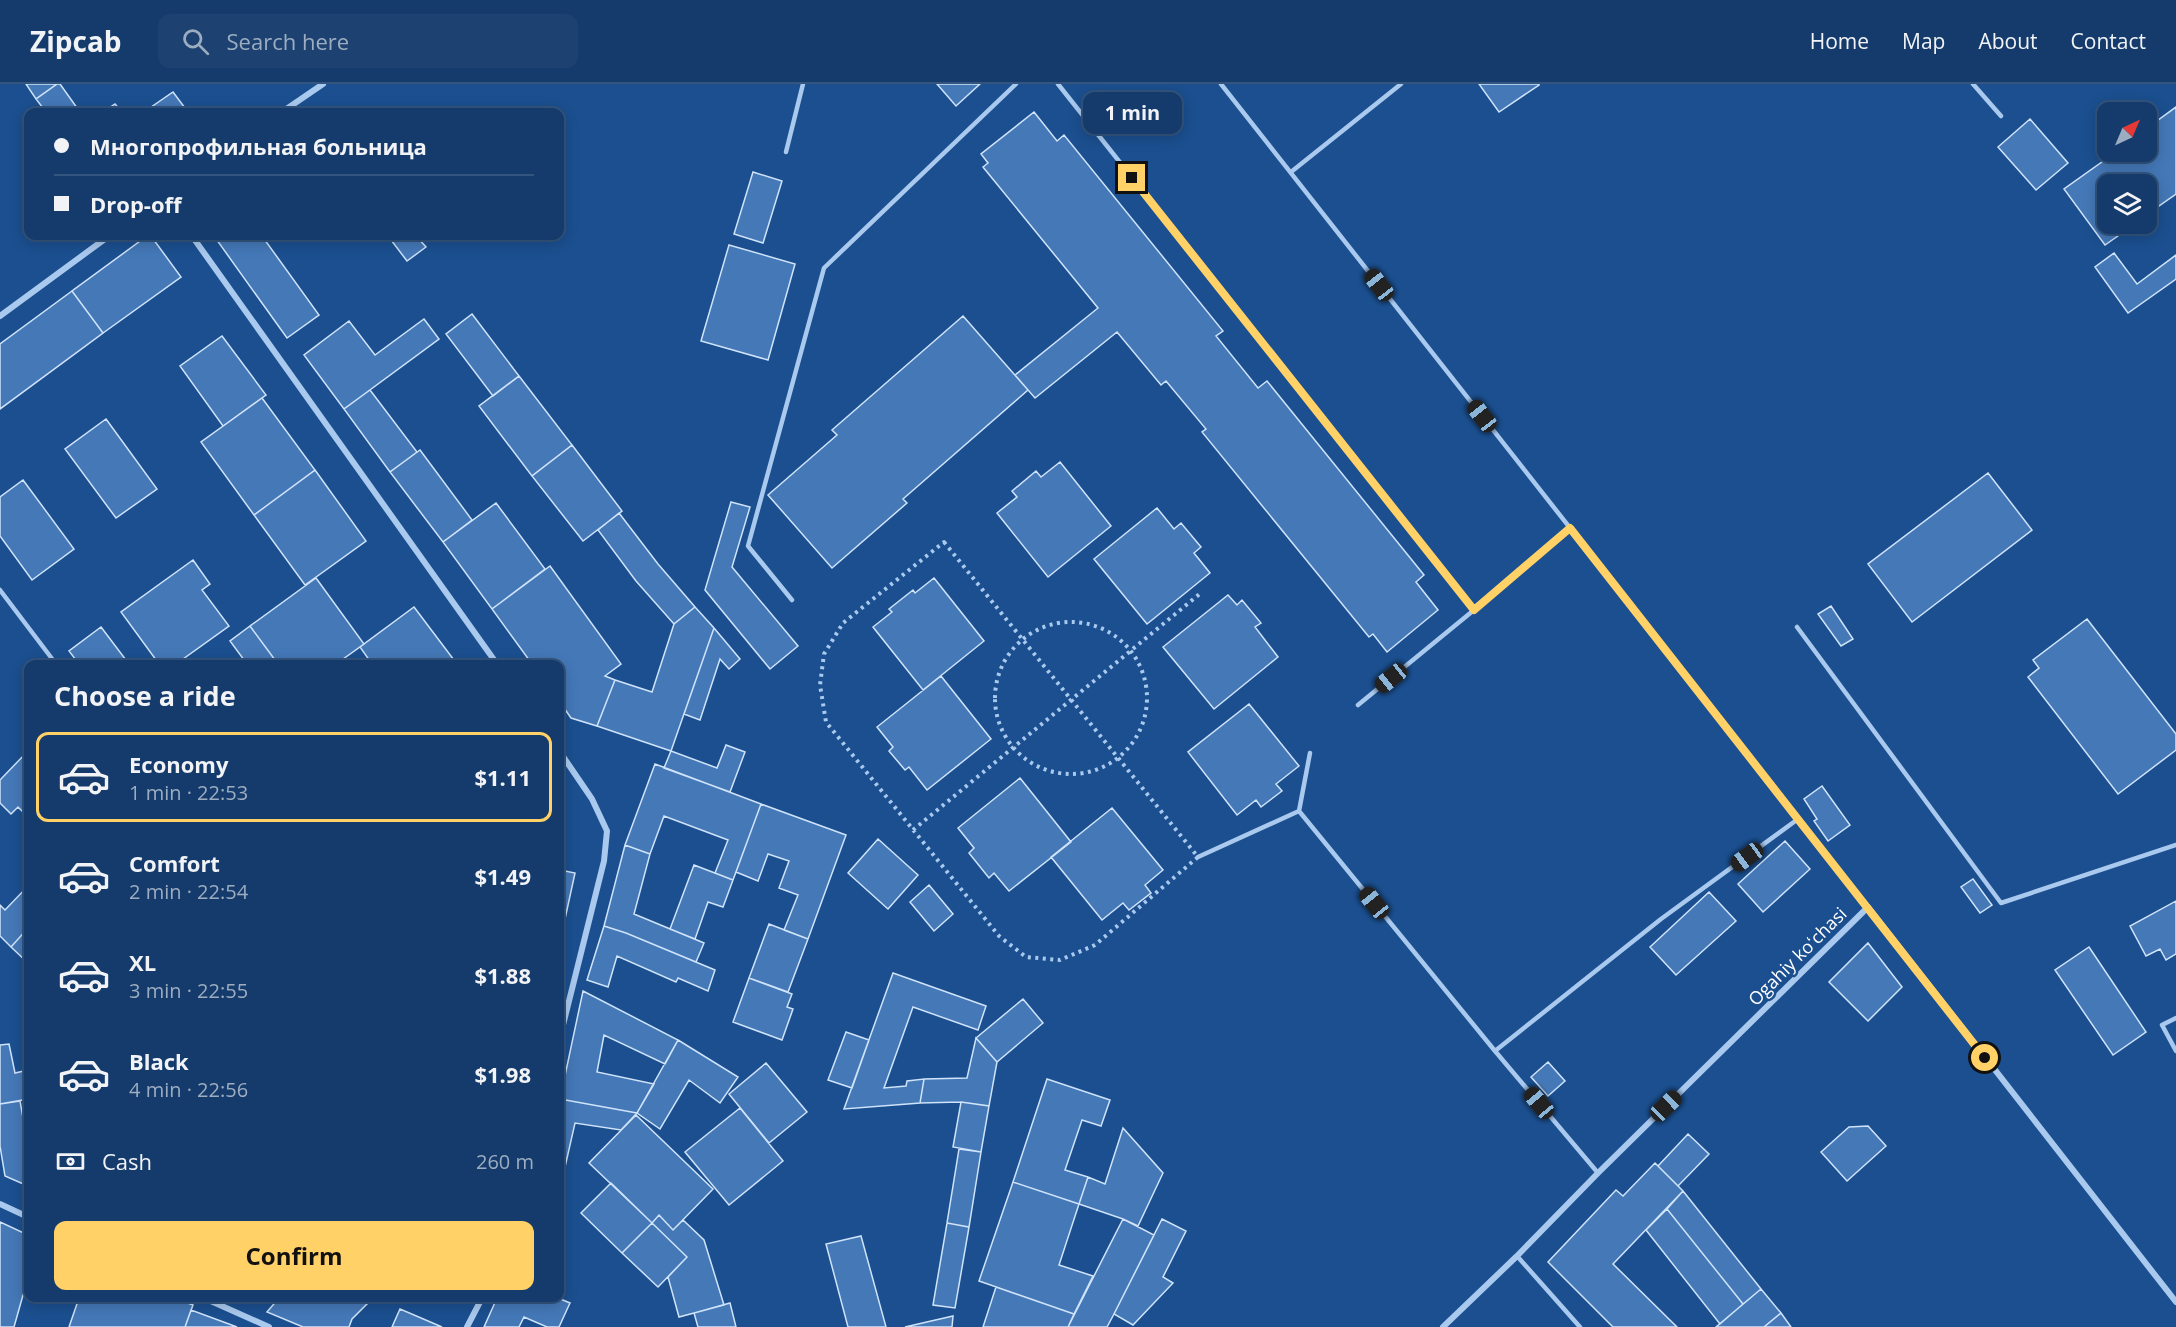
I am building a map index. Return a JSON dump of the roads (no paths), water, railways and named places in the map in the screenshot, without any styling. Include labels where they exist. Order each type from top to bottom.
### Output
[{"type":"street","points":[[288,108],[323,84]]},
{"type":"street","points":[[0,316],[104,240]]},
{"type":"street","points":[[195,240],[494,660]]},
{"type":"street","points":[[564,758],[592,799],[607,831],[604,861],[564,1021]]},
{"type":"street","name":"Ogahiy koʻchasi","points":[[1443,1327],[1868,907],[2176,1302]]},
{"type":"street","points":[[0,1204],[24,1215]]},
{"type":"street","points":[[213,1302],[269,1327]]},
{"type":"street","points":[[467,1327],[480,1302]]},
{"type":"lane","points":[[786,152],[803,84]]},
{"type":"lane","points":[[792,600],[748,546],[824,268],[1016,84]]},
{"type":"lane","points":[[1058,84],[1474,610]]},
{"type":"lane","points":[[1221,84],[1868,907]]},
{"type":"lane","points":[[1291,172],[1401,84]]},
{"type":"lane","points":[[1973,84],[2001,116]]},
{"type":"lane","points":[[1358,705],[1570,528]]},
{"type":"lane","points":[[0,590],[53,660]]},
{"type":"lane","points":[[1797,627],[2001,903],[2176,845]]},
{"type":"lane","points":[[1299,810],[1310,753]]},
{"type":"lane","points":[[1198,857],[1299,810]]},
{"type":"lane","points":[[1299,810],[1495,1051],[1598,1173]]},
{"type":"lane","points":[[1495,1051],[1660,920],[1798,819]]},
{"type":"lane","points":[[2176,1018],[2163,1025],[2176,1050]]},
{"type":"lane","points":[[1517,1256],[1580,1327]]}]
